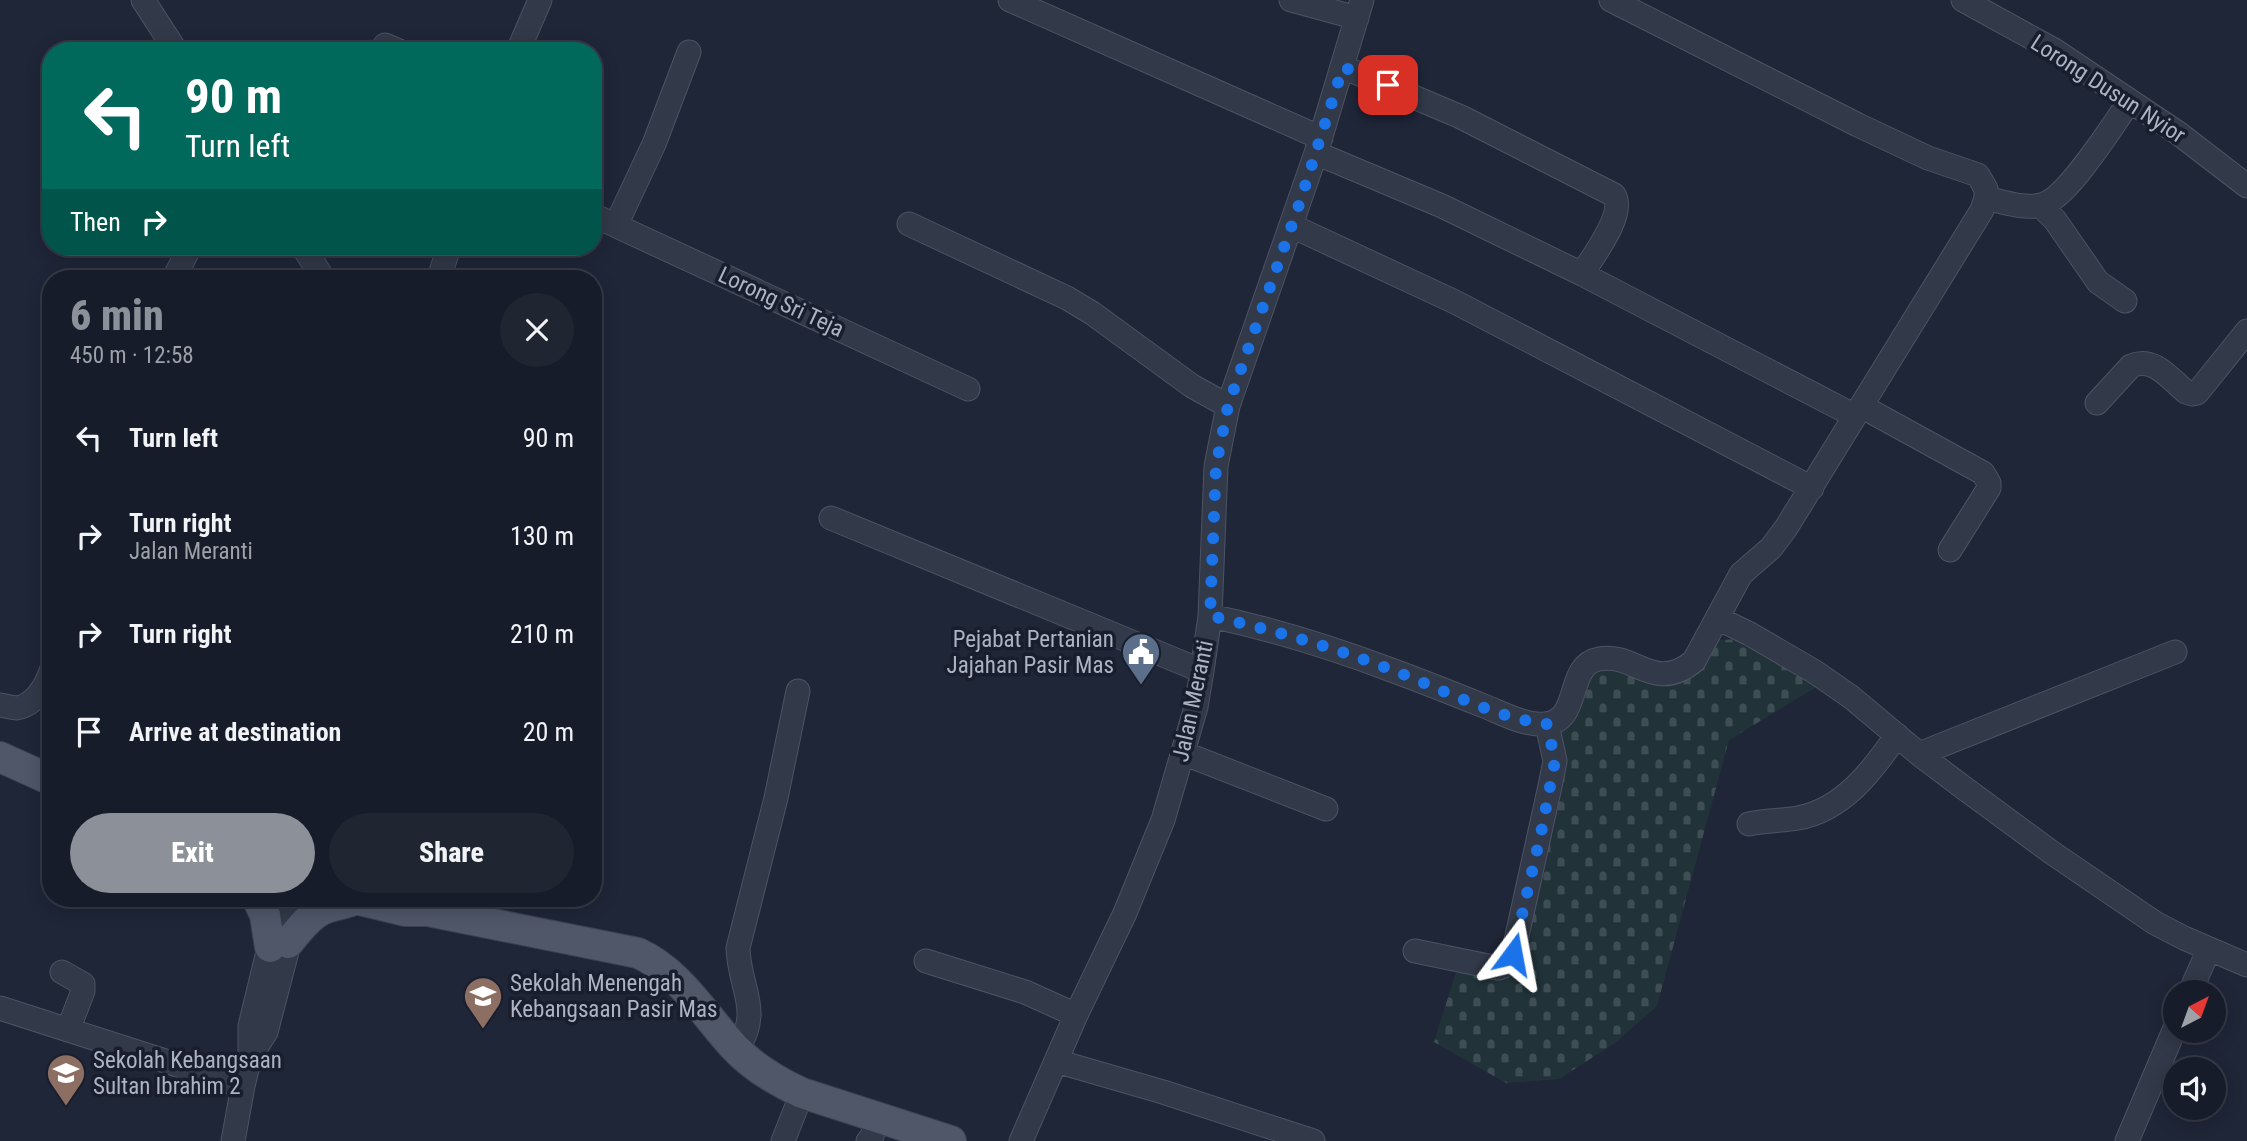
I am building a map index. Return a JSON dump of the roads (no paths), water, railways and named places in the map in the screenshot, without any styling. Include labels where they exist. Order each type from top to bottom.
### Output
[{"type":"main road","points":[[0,757],[42,776]]},
{"type":"main road","points":[[261,907],[279,945],[315,914],[331,907]]},
{"type":"main road","points":[[389,907],[405,911],[424,907]]},
{"type":"main road","points":[[442,907],[638,953],[655,961],[670,974],[737,1049],[781,1083],[873,1129],[951,1141]]},
{"type":"street","points":[[143,0],[170,42]]},
{"type":"street","points":[[522,42],[540,0]]},
{"type":"street","points":[[1010,0],[1582,274],[1987,477],[1989,488],[1951,550]]},
{"type":"street","points":[[1291,0],[1359,9]]},
{"type":"street","points":[[1210,616],[1293,635],[1395,671],[1509,716],[1547,724],[1558,719],[1569,708],[1576,682],[1584,667],[1594,660],[1607,658],[1661,675],[1685,668],[1694,661],[1741,574],[1771,548],[1812,488],[1982,210],[1986,198],[1984,182],[1978,175],[1928,158],[1858,125],[1611,0]]},
{"type":"street","name":"Lorong Dusun Nyior","points":[[1964,0],[2054,50],[2178,133],[2247,186]]},
{"type":"street","name":"Jalan Meranti","points":[[1021,1141],[1076,1015],[1125,913],[1159,831],[1183,753],[1196,707],[1210,616],[1216,466],[1228,406],[1319,146],[1359,9]]},
{"type":"street","points":[[616,225],[654,145],[689,52]]},
{"type":"street","points":[[1343,67],[1461,117],[1614,195],[1618,209],[1611,227],[1582,274]]},
{"type":"street","points":[[1986,198],[2027,206],[2041,206],[2050,202],[2066,187],[2130,101]]},
{"type":"street","points":[[2041,206],[2055,220],[2098,282],[2125,301]]},
{"type":"street","name":"Lorong Sri Teja","points":[[602,219],[968,389]]},
{"type":"street","points":[[909,224],[1067,298],[1092,313],[1192,386],[1228,406]]},
{"type":"street","points":[[1292,226],[1455,302],[1812,488]]},
{"type":"street","points":[[2097,403],[2131,366],[2138,363],[2153,364],[2186,392],[2197,393],[2247,331]]},
{"type":"street","points":[[831,518],[1202,671]]},
{"type":"street","points":[[1717,618],[1815,672],[1851,697],[1919,754],[2051,852],[2155,923],[2247,965]]},
{"type":"street","points":[[1919,754],[2175,652]]},
{"type":"street","points":[[0,705],[18,708],[37,698],[42,690]]},
{"type":"street","points":[[737,1049],[746,1037],[751,1018],[749,998],[738,962],[738,948],[776,798],[798,691]]},
{"type":"street","points":[[1415,951],[1497,968],[1505,966],[1513,954],[1555,761],[1547,724]]},
{"type":"street","points":[[1749,824],[1770,819],[1796,818],[1831,806],[1870,771],[1897,735]]},
{"type":"street","points":[[1183,753],[1326,808]]},
{"type":"street","points":[[279,945],[281,907]]},
{"type":"street","points":[[237,1140],[243,1086],[250,1057],[250,1026],[279,945],[297,907]]},
{"type":"street","points":[[2195,980],[2209,949]]},
{"type":"street","points":[[926,961],[1025,992],[1076,1015]]},
{"type":"street","points":[[62,972],[83,984],[83,991],[68,1030]]},
{"type":"street","points":[[0,1008],[243,1086]]},
{"type":"street","points":[[2127,1141],[2169,1043]]},
{"type":"street","points":[[1056,1061],[1163,1092],[1313,1141]]},
{"type":"street","points":[[783,1141],[803,1093]]},
{"type":"place","name":"Pejabat Pertanian Jajahan Pasir Mas","points":[[1141,686]]},
{"type":"place","name":"Sekolah Menengah Kebangsaan Pasir Mas","points":[[483,1030]]},
{"type":"place","name":"Sekolah Kebangsaan Sultan Ibrahim 2","points":[[66,1107]]}]
